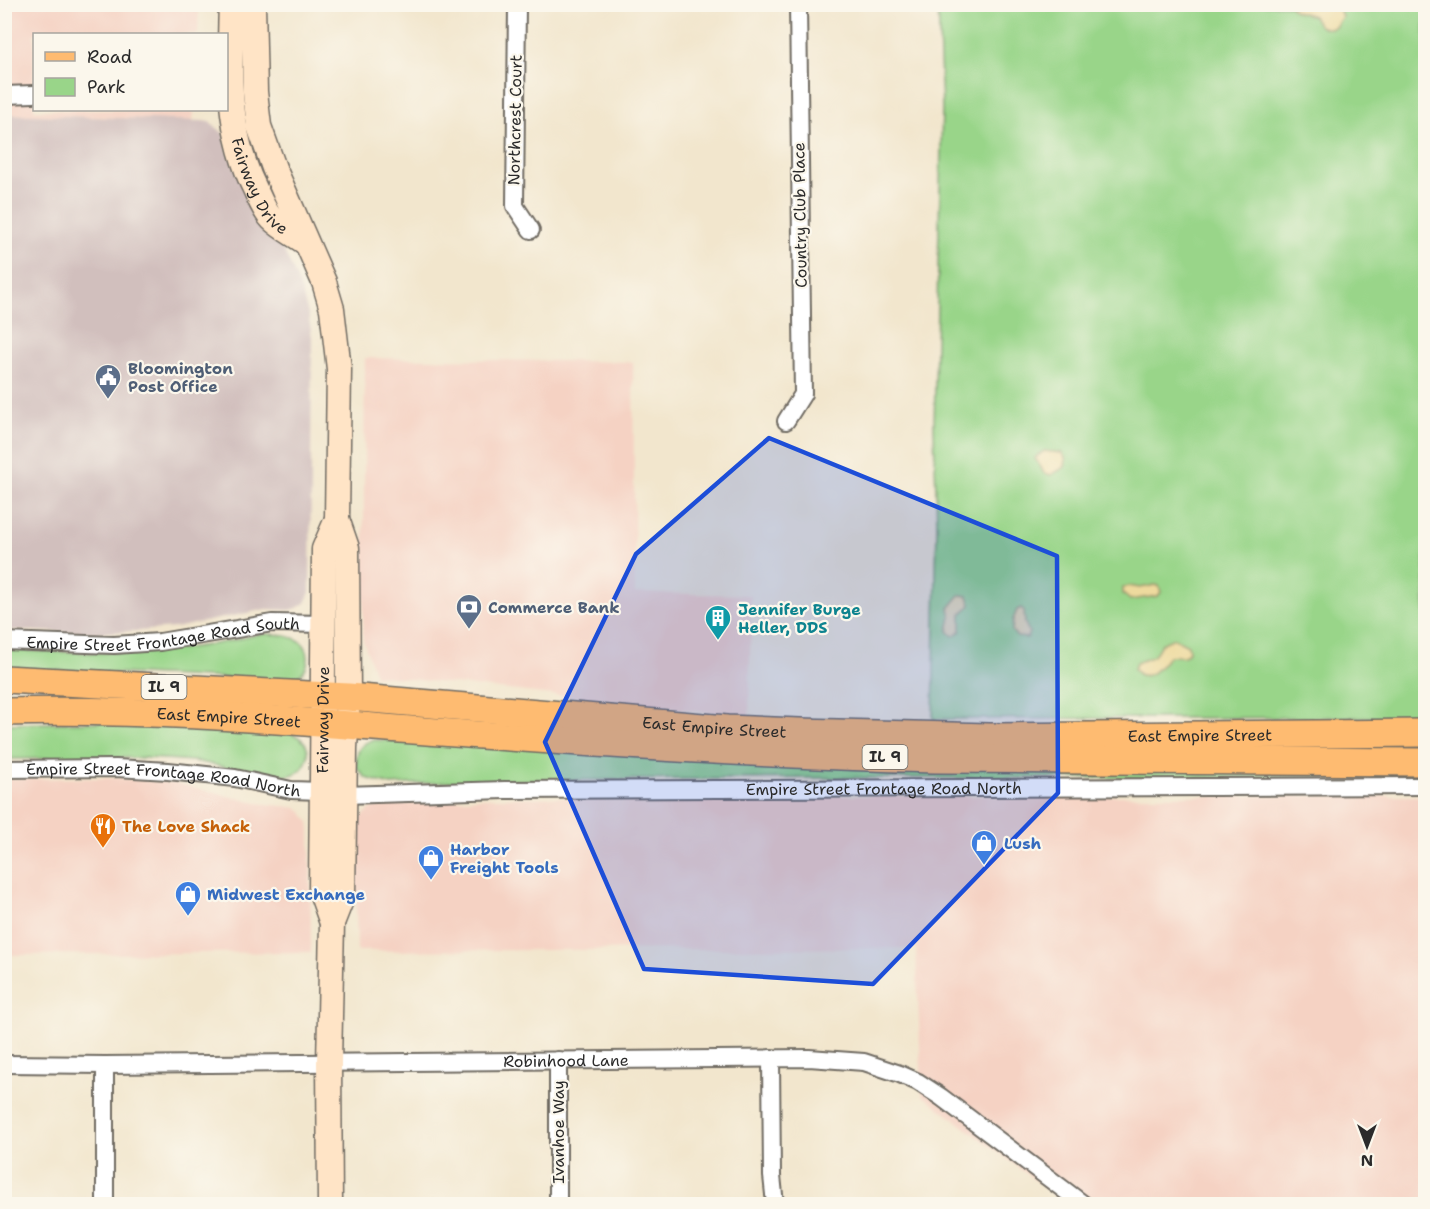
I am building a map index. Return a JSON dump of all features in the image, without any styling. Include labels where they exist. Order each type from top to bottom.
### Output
[{"type":"main road","name":"Fairway Drive","points":[[231,4],[228,101],[240,150],[261,202],[272,219],[307,244]]},
{"type":"main road","name":"Fairway Drive","points":[[253,4],[259,126],[266,148],[324,282],[332,309],[339,369],[336,519],[324,549],[324,624],[335,696]]},
{"type":"main road","name":"Fairway Drive","points":[[330,1204],[329,1063],[332,923],[343,895],[333,793],[334,724],[347,548],[336,519]]},
{"type":"main road","name":"East Empire Street","points":[[4,679],[335,696],[727,729],[882,735],[989,737],[1425,733]]},
{"type":"main road","name":"East Empire Street","points":[[4,712],[93,711],[859,757],[1425,762]]},
{"type":"street","name":"Northcrest Court","points":[[517,4],[515,206],[531,230]]},
{"type":"street","name":"Country Club Place","points":[[786,421],[803,394],[798,4]]},
{"type":"street","points":[[4,95],[33,94]]},
{"type":"street","points":[[228,101],[256,101]]},
{"type":"street","name":"Empire Street Frontage Road South","points":[[4,641],[126,645],[160,642],[272,623],[324,624]]},
{"type":"street","name":"Empire Street Frontage Road North","points":[[4,769],[116,768],[168,771],[235,778],[291,790],[333,793],[505,790],[1425,786]]},
{"type":"street","points":[[771,1058],[772,1176],[776,1204]]},
{"type":"street","name":"Robinhood Lane","points":[[4,1065],[846,1059],[900,1074],[934,1092],[1083,1204]]},
{"type":"street","name":"Ivanhoe Way","points":[[558,1060],[558,1204]]},
{"type":"street","points":[[105,1065],[105,1204]]},
{"type":"highlighted area","points":[[769,438],[1057,556],[1058,793],[873,984],[644,969],[545,742],[636,554]]},
{"type":"shaded area","points":[[5,5],[199,5],[198,33],[33,33],[33,111],[194,111],[193,121],[5,114]]},
{"type":"shaded area","points":[[5,114],[203,121],[210,122],[224,134],[231,159],[258,216],[283,249],[299,284],[312,337],[310,592],[305,603],[297,608],[266,609],[175,628],[137,631],[88,633],[5,630]]},
{"type":"shaded area","points":[[365,358],[633,362],[635,593],[751,595],[749,717],[375,675],[363,640]]},
{"type":"shaded area","points":[[117,778],[174,783],[257,803],[297,808],[303,813],[309,822],[310,831],[311,952],[5,955],[4,779]]},
{"type":"shaded area","points":[[1425,796],[1425,1204],[1067,1204],[922,1095],[916,948],[357,951],[355,826],[357,821],[373,807],[479,798]]},
{"type":"green space","points":[[938,5],[1425,5],[1425,717],[933,719],[937,527],[934,427],[942,108]]},
{"type":"green space","points":[[259,634],[287,636],[302,643],[308,654],[303,672],[292,679],[273,680],[5,668],[5,650],[101,653],[164,650],[227,642]]},
{"type":"green space","points":[[103,722],[290,733],[304,742],[308,756],[299,771],[291,775],[280,776],[268,776],[192,761],[169,759],[5,759],[4,724]]},
{"type":"green space","points":[[372,740],[1425,772],[1426,778],[831,778],[474,781],[391,785],[366,778],[356,767],[361,747]]},
{"type":"sand","points":[[1289,5],[1335,5],[1339,8],[1342,17],[1335,27],[1324,28],[1313,16],[1295,11]]},
{"type":"sand","points":[[1044,451],[1062,453],[1066,459],[1065,467],[1051,475],[1044,473],[1035,458]]},
{"type":"sand","points":[[1129,586],[1140,588],[1159,586],[1161,592],[1158,596],[1130,600],[1123,594],[1123,588]]},
{"type":"sand","points":[[960,595],[968,596],[971,605],[961,614],[961,631],[953,636],[948,631],[951,617],[949,608]]},
{"type":"sand","points":[[1021,608],[1024,611],[1025,623],[1029,632],[1027,638],[1017,637],[1012,631],[1013,620],[1017,610]]},
{"type":"sand","points":[[1174,638],[1188,645],[1189,651],[1185,656],[1169,656],[1158,669],[1148,675],[1143,676],[1134,669],[1136,663],[1154,656],[1161,644]]},
{"type":"place","name":"Bloomington Post Office","points":[[108,400]]},
{"type":"place","name":"Commerce Bank","points":[[469,630]]},
{"type":"place","name":"Jennifer Burge Heller, DDS","points":[[718,641]]},
{"type":"place","name":"The Love Shack","points":[[103,849]]},
{"type":"place","name":"Lush","points":[[984,866]]},
{"type":"place","name":"Harbor Freight Tools","points":[[431,881]]},
{"type":"place","name":"Midwest Exchange","points":[[188,917]]}]
